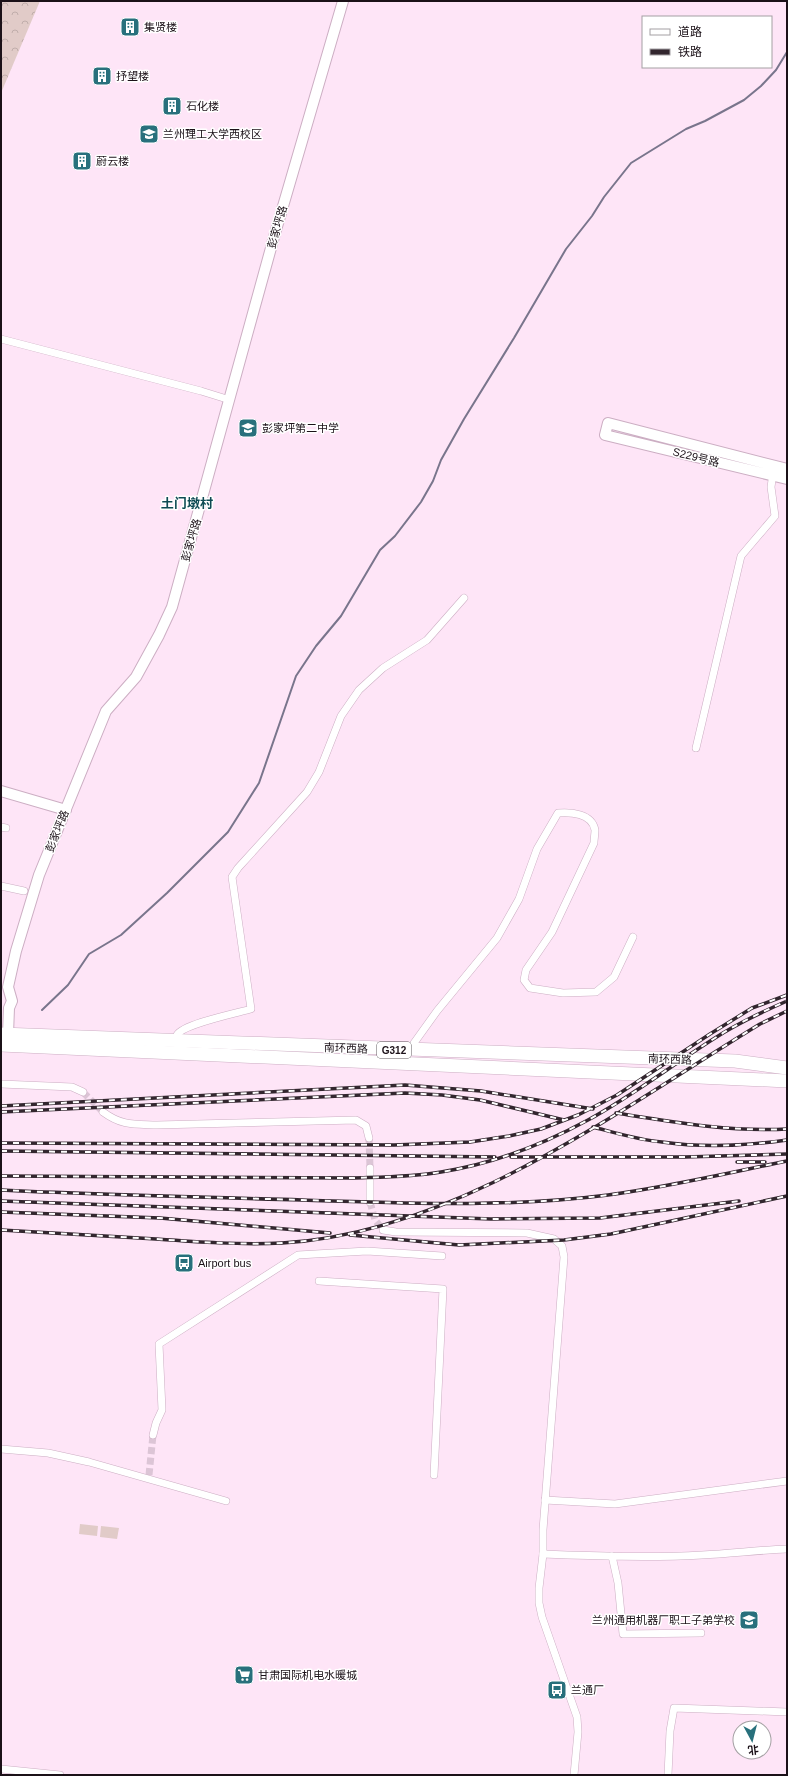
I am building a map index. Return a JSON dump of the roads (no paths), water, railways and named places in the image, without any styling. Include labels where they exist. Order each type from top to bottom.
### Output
[{"type":"highway","name":"南环西路","points":[[3,1038],[175,1042],[735,1061],[787,1068]]},
{"type":"highway","name":"南环西路","points":[[3,1038],[787,1081]]},
{"type":"street","name":"彭家坪路","points":[[3,1038],[9,1008],[12,1001],[8,987],[16,950],[39,875],[106,711],[136,677],[159,635],[172,607],[274,237],[343,1]]},
{"type":"street","points":[[1,339],[201,391],[230,400]]},
{"type":"street","name":"S229号路","points":[[787,469],[773,471],[605,435],[608,424],[773,471],[787,478]]},
{"type":"street","points":[[696,748],[742,556],[762,534],[775,516],[771,487],[773,471]]},
{"type":"street","points":[[175,1042],[177,1035],[183,1030],[201,1023],[251,1009],[232,877],[238,868],[307,792],[319,772],[341,716],[359,690],[383,668],[427,640],[464,598]]},
{"type":"street","points":[[1,791],[66,810]]},
{"type":"street","points":[[408,1050],[437,1011],[497,938],[519,899],[537,849],[558,813],[571,812],[590,821],[595,829],[594,842],[552,932],[526,970],[524,980],[530,988],[563,993],[596,992],[614,977],[633,937]]},
{"type":"street","points":[[1,886],[24,891]]},
{"type":"street","points":[[1,1084],[72,1087],[83,1092]]},
{"type":"street","points":[[103,1112],[115,1121],[131,1124],[151,1125],[356,1120],[366,1126],[370,1138]]},
{"type":"street","points":[[370,1168],[370,1202]]},
{"type":"street","points":[[383,1230],[396,1232],[527,1233],[554,1239],[562,1246],[564,1257],[545,1500],[539,1603],[542,1617],[577,1717],[578,1732],[574,1775]]},
{"type":"street","points":[[153,1435],[156,1423],[162,1410],[159,1344],[298,1255],[367,1252],[442,1256]]},
{"type":"street","points":[[319,1281],[443,1289],[434,1475]]},
{"type":"street","points":[[1,1449],[48,1453],[149,1477],[226,1501]]},
{"type":"street","points":[[545,1500],[615,1504],[787,1480]]},
{"type":"street","points":[[543,1554],[612,1556],[702,1555],[787,1549]]},
{"type":"street","points":[[612,1556],[618,1583],[623,1634],[701,1633]]},
{"type":"street","points":[[668,1775],[670,1731],[674,1708],[787,1712]]},
{"type":"street","points":[[1,1769],[60,1775]]},
{"type":"waterway","points":[[42,1010],[68,985],[89,954],[121,935],[167,893],[228,832],[259,783],[296,676],[316,646],[341,616],[380,550],[395,536],[421,502],[433,481],[441,460],[464,419],[514,338],[566,249],[592,216],[604,197],[631,163],[686,129],[705,121],[744,100],[761,86],[776,70],[787,52]]},
{"type":"tunnel","points":[[83,1092],[103,1112]]},
{"type":"tunnel","points":[[369,1138],[370,1168]]},
{"type":"tunnel","points":[[370,1202],[375,1220],[383,1230]]},
{"type":"tunnel","points":[[149,1475],[153,1435]]},
{"type":"railway","points":[[1,1143],[394,1145],[470,1142],[509,1136],[541,1129],[578,1115],[617,1095],[752,1008],[787,995]]},
{"type":"railway","points":[[1,1176],[353,1178],[419,1175],[479,1164],[498,1159],[535,1145],[571,1129],[620,1101],[724,1033],[750,1018],[787,1001]]},
{"type":"railway","points":[[1,1230],[203,1242],[266,1244],[347,1234],[410,1217],[472,1192],[533,1162],[592,1129],[760,1024],[787,1011]]},
{"type":"railway","points":[[1,1106],[405,1085],[481,1091],[593,1109]]},
{"type":"railway","points":[[1,1112],[405,1093],[442,1095],[480,1100],[564,1120]]},
{"type":"railway","points":[[616,1113],[723,1128],[766,1130],[787,1129]]},
{"type":"railway","points":[[593,1127],[644,1140],[678,1144],[709,1146],[740,1145],[787,1140]]},
{"type":"railway","points":[[1,1151],[495,1157]]},
{"type":"railway","points":[[511,1157],[685,1157],[787,1154]]},
{"type":"railway","points":[[1,1190],[114,1195],[455,1204],[532,1202],[630,1192],[698,1180],[787,1161]]},
{"type":"railway","points":[[737,1162],[765,1162]]},
{"type":"railway","points":[[350,1235],[459,1245],[564,1240],[611,1234],[787,1196]]},
{"type":"railway","points":[[1,1201],[491,1219],[600,1218],[739,1201]]},
{"type":"railway","points":[[1,1212],[160,1218],[330,1233]]},
{"type":"place","name":"集贤楼","points":[[130,27]]},
{"type":"place","name":"抒望楼","points":[[102,76]]},
{"type":"place","name":"石化楼","points":[[172,106]]},
{"type":"place","name":"兰州理工大学西校区","points":[[149,134]]},
{"type":"place","name":"蔚云楼","points":[[82,161]]},
{"type":"place","name":"彭家坪第二中学","points":[[248,428]]},
{"type":"place","name":"Airport bus","points":[[184,1263]]},
{"type":"place","name":"兰州通用机器厂职工子弟学校","points":[[749,1620]]},
{"type":"place","name":"甘肃国际机电水暖城","points":[[244,1675]]},
{"type":"place","name":"兰通厂","points":[[557,1690]]},
{"type":"district","name":"土门墩村","points":[[187,503]]}]
